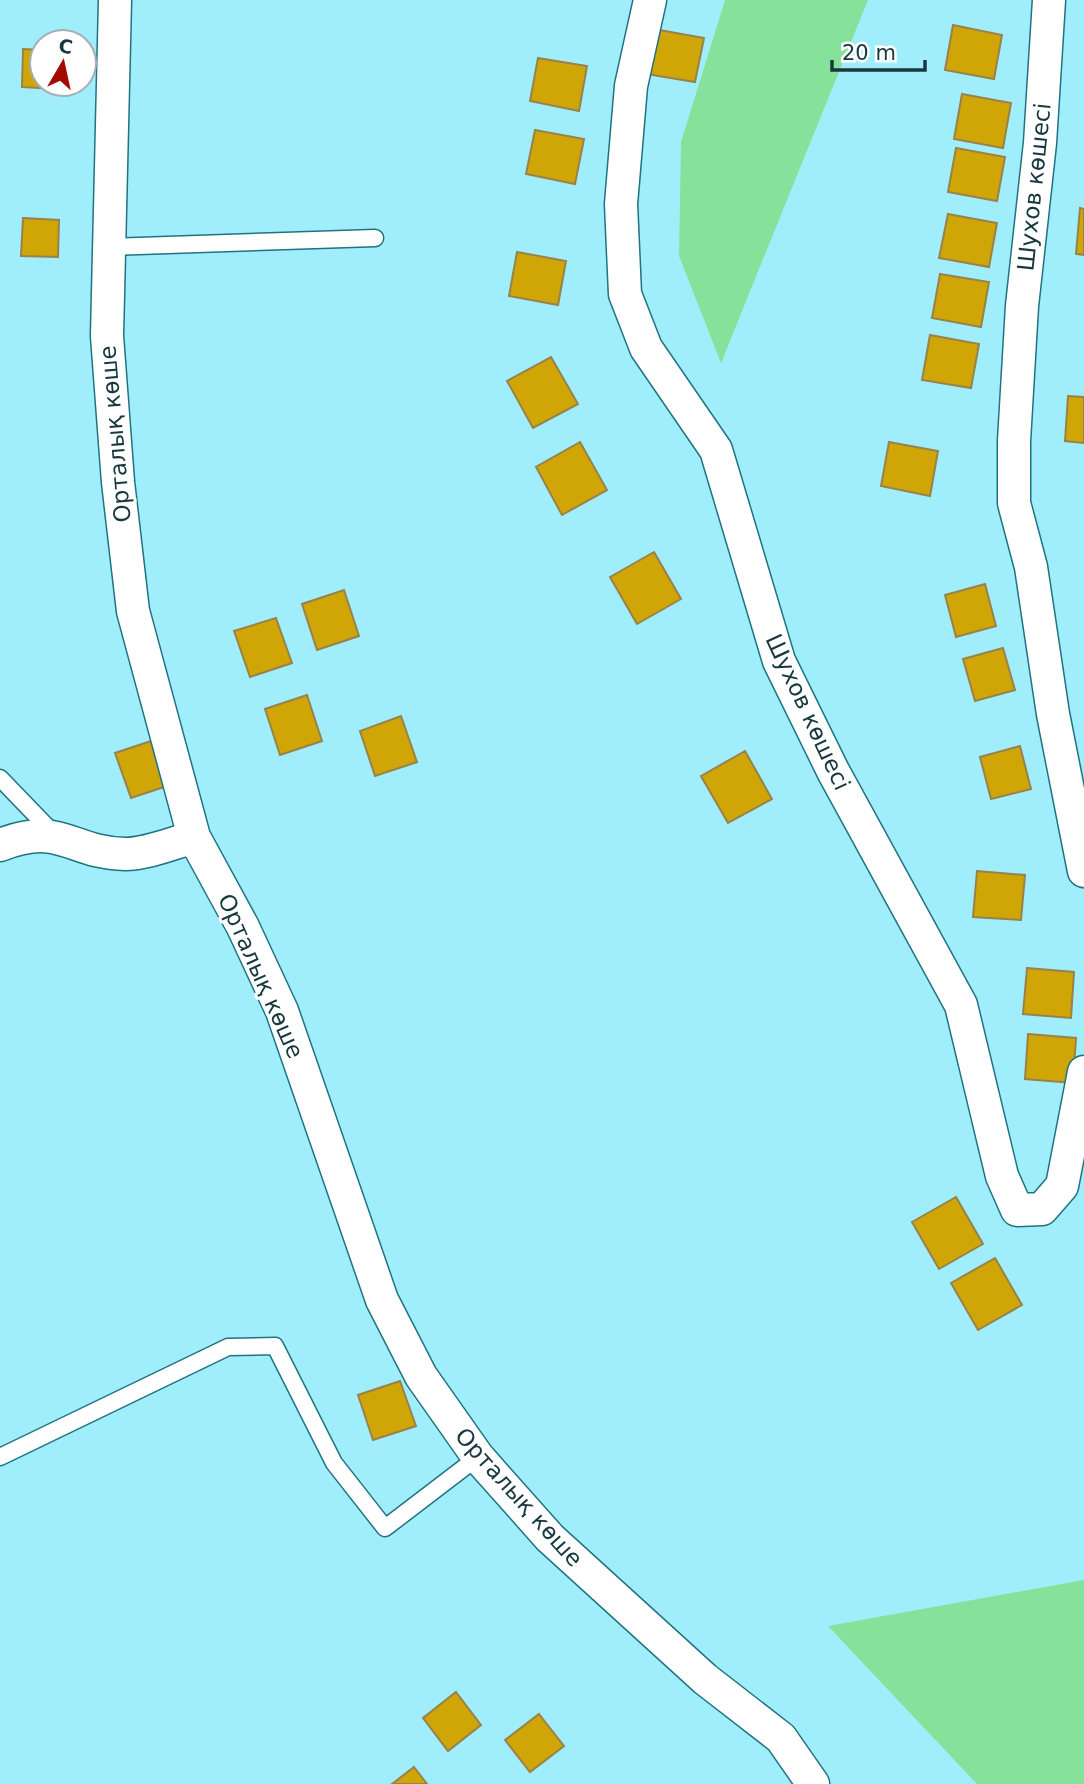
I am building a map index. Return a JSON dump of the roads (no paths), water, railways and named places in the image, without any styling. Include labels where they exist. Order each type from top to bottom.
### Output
[{"type":"street","name":"Орталық көше","points":[[116,0],[107,336],[133,611],[194,837],[243,928],[282,1011],[382,1300],[421,1376],[478,1457],[550,1538],[705,1679],[781,1738],[813,1784]]},
{"type":"street","name":"Шухов көшесі","points":[[650,0],[631,86],[621,204],[625,294],[646,348],[716,450],[779,661],[833,771],[961,1005],[1002,1176],[1017,1210],[1042,1209],[1062,1186],[1084,1072]]},
{"type":"street","name":"Шухов көшесі","points":[[1049,0],[1041,143],[1022,306],[1014,441],[1014,503],[1031,567],[1053,715],[1084,871]]},
{"type":"street","points":[[0,845],[24,836],[55,835],[98,852],[128,854],[194,837]]},
{"type":"lane","points":[[109,247],[375,238]]},
{"type":"lane","points":[[0,778],[55,835]]},
{"type":"lane","points":[[0,1457],[228,1347],[275,1346],[334,1463],[385,1528],[478,1457]]}]
